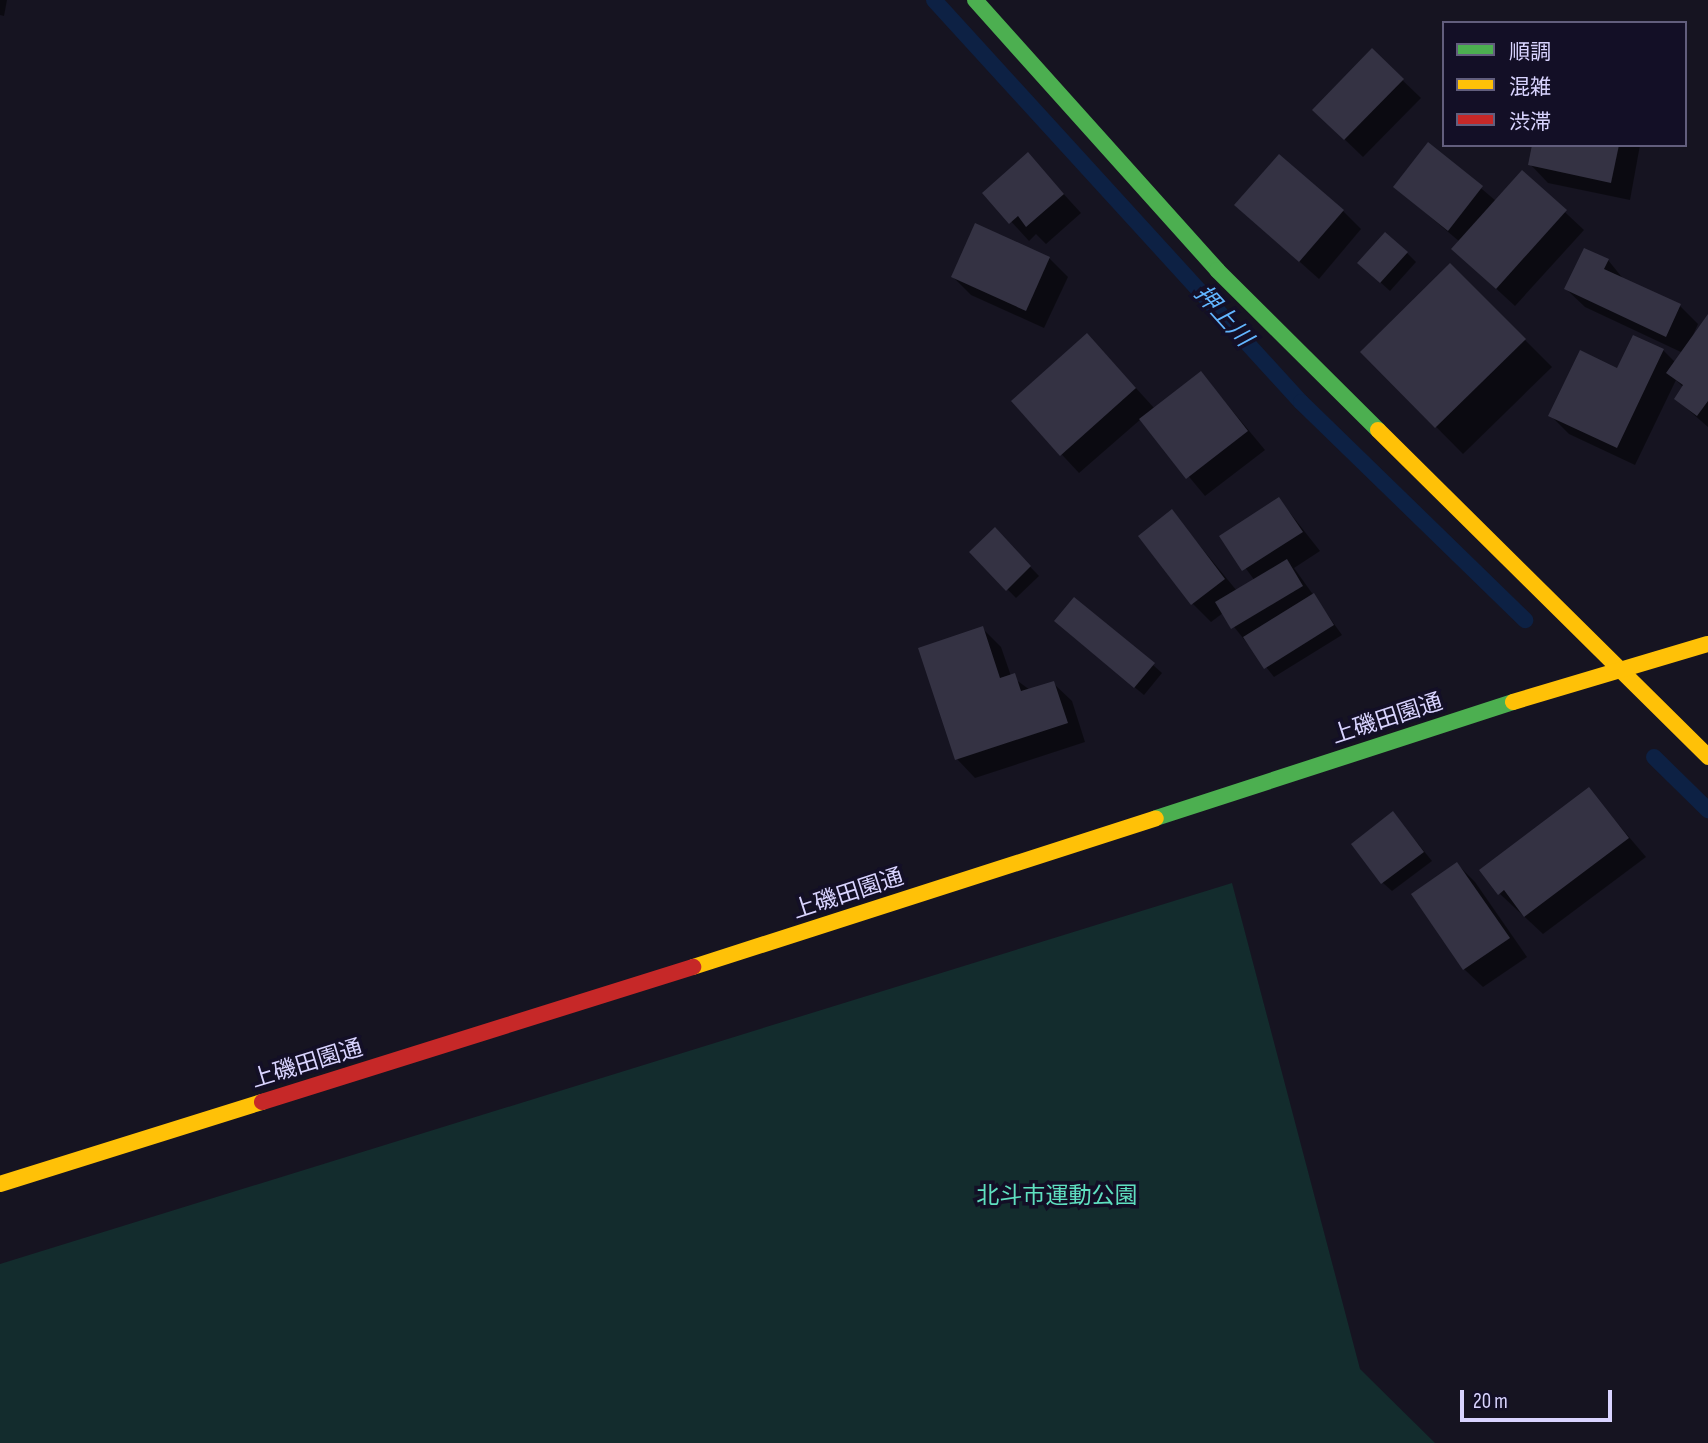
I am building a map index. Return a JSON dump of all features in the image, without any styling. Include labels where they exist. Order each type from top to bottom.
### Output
[{"type":"street","points":[[975,0],[1217,270],[1708,757]]},
{"type":"street","name":"上磯田園通","points":[[0,1184],[1708,644]]},
{"type":"green space","name":"北斗市運動公園","points":[[1232,883],[1360,1369],[1435,1443],[0,1443],[0,1264]]},
{"type":"building","points":[[1372,48],[1404,79],[1344,140],[1312,110]]},
{"type":"building","points":[[1428,142],[1483,186],[1448,231],[1393,187]]},
{"type":"building","points":[[1532,147],[1619,147],[1611,183],[1528,165]]},
{"type":"building","points":[[1028,152],[1064,194],[1026,227],[1018,216],[1009,224],[982,193]]},
{"type":"building","points":[[1279,154],[1344,210],[1299,262],[1234,205]]},
{"type":"building","points":[[1522,170],[1567,210],[1496,289],[1451,249]]},
{"type":"building","points":[[975,223],[1050,257],[1026,311],[951,277]]},
{"type":"building","points":[[1385,232],[1408,252],[1380,283],[1357,263]]},
{"type":"building","points":[[1584,248],[1609,259],[1604,269],[1681,304],[1666,337],[1564,289]]},
{"type":"building","points":[[1450,263],[1526,339],[1435,428],[1360,352]]},
{"type":"building","points":[[1708,314],[1708,401],[1697,416],[1674,399],[1683,385],[1666,373]]},
{"type":"building","points":[[1087,333],[1136,388],[1060,456],[1011,401]]},
{"type":"building","points":[[1633,335],[1664,349],[1617,448],[1548,416],[1580,350],[1617,368]]},
{"type":"building","points":[[1201,371],[1248,431],[1186,479],[1139,419]]},
{"type":"building","points":[[1279,497],[1303,532],[1242,571],[1219,536]]},
{"type":"building","points":[[1172,509],[1225,579],[1191,605],[1138,536]]},
{"type":"building","points":[[995,527],[1031,566],[1006,591],[969,552]]},
{"type":"building","points":[[1287,559],[1303,586],[1231,629],[1215,602]]},
{"type":"building","points":[[1314,593],[1334,625],[1264,669],[1243,637]]},
{"type":"building","points":[[1074,597],[1155,663],[1134,688],[1054,621]]},
{"type":"building","points":[[983,626],[1000,678],[1015,673],[1021,691],[1054,681],[1068,723],[955,760],[918,648]]},
{"type":"building","points":[[1589,787],[1629,838],[1524,917],[1504,890],[1498,895],[1479,870]]},
{"type":"building","points":[[1393,811],[1424,852],[1381,884],[1351,844]]},
{"type":"building","points":[[1457,862],[1510,938],[1463,970],[1411,894]]},
{"type":"waterway","name":"押上川","points":[[934,0],[1301,402],[1525,620]]},
{"type":"waterway","name":"押上川","points":[[1654,757],[1708,810]]},
{"type":"traffic: fast","points":[[975,0],[1217,270],[1378,430]]},
{"type":"traffic: fast","points":[[1156,818],[1513,702]]},
{"type":"traffic: slow","points":[[1378,430],[1708,757]]},
{"type":"traffic: slow","points":[[1513,702],[1708,644]]},
{"type":"traffic: slow","points":[[693,967],[1156,818]]},
{"type":"traffic: slow","points":[[0,1184],[262,1102]]},
{"type":"traffic: jam","points":[[262,1102],[693,967]]}]
